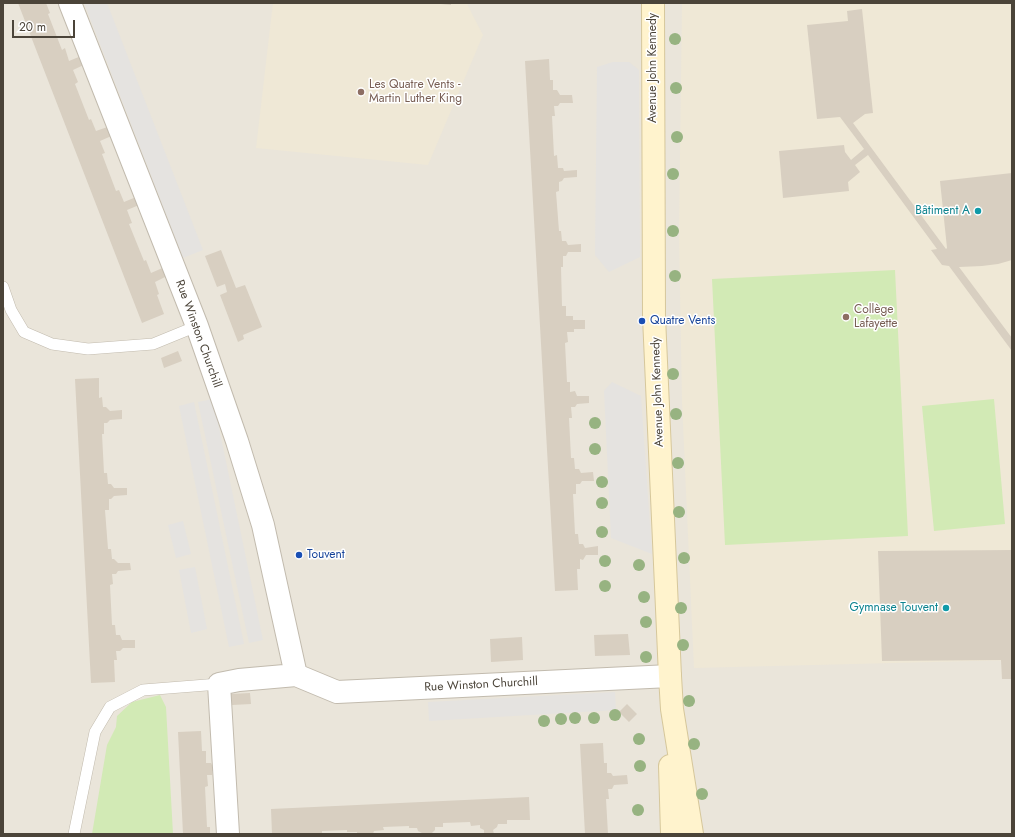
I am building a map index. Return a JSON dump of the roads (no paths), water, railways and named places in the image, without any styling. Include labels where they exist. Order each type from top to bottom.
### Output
[{"type":"main road","name":"Avenue John Kennedy","points":[[653,3],[654,317],[670,676],[672,709],[692,834]]},
{"type":"main road","name":"Avenue John Kennedy","points":[[672,709],[669,731],[672,834]]},
{"type":"street","name":"Rue Winston Churchill","points":[[70,3],[197,326],[237,440],[263,525],[296,675]]},
{"type":"street","name":"Rue Winston Churchill","points":[[219,684],[239,680],[296,675],[336,692],[670,676]]},
{"type":"street","points":[[219,684],[228,834]]},
{"type":"lane","points":[[3,287],[11,310],[24,332],[52,344],[88,349],[153,344],[197,326]]},
{"type":"lane","points":[[74,834],[95,732],[110,706],[143,690],[219,684]]},
{"type":"place","name":"Les Quatre Vents - Martin Luther King","points":[[361,92]]},
{"type":"place","name":"Bâtiment A","points":[[978,211]]},
{"type":"place","name":"Collège Lafayette","points":[[846,317]]},
{"type":"place","name":"Quatre Vents","points":[[642,321]]},
{"type":"place","name":"Touvent","points":[[299,555]]},
{"type":"place","name":"Gymnase Touvent","points":[[946,608]]}]
